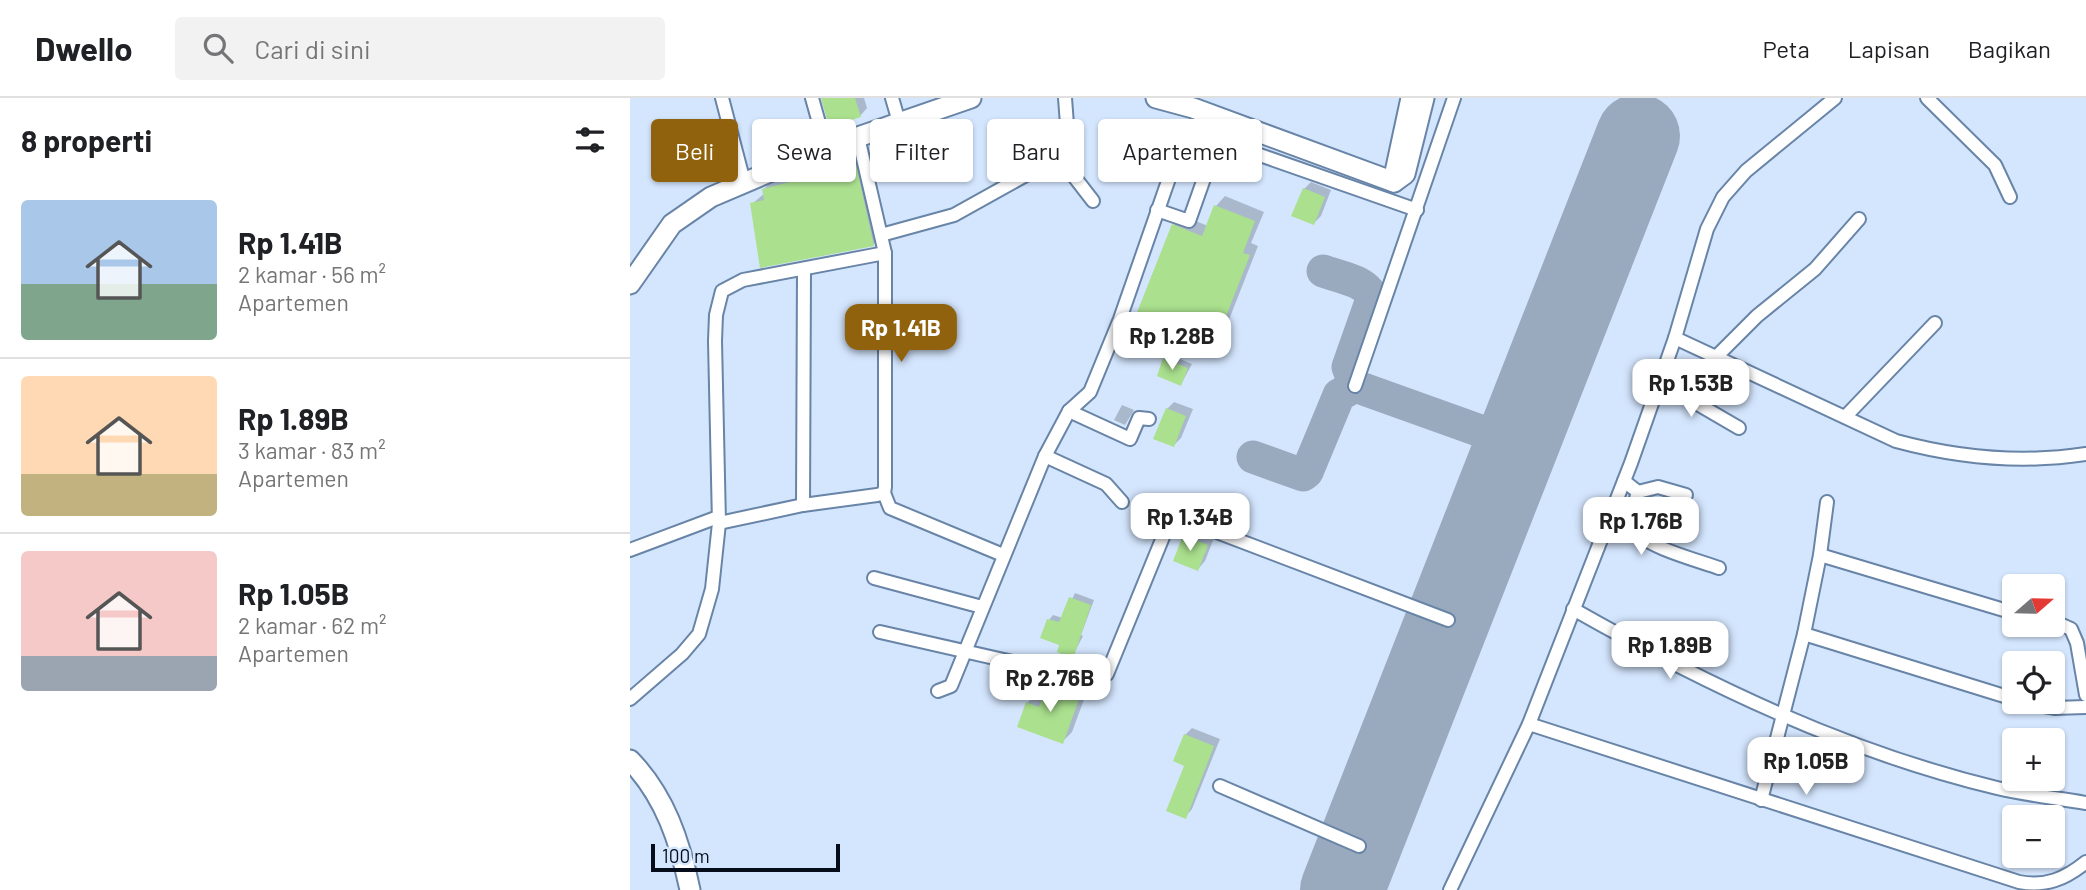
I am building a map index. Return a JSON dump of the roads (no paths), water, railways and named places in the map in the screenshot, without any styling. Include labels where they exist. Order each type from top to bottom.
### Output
[{"type":"highway","points":[[908,119],[971,98]]},
{"type":"highway","points":[[1156,98],[1194,107],[1300,160],[1394,182],[1405,174],[1424,98]]},
{"type":"highway","points":[[1394,182],[1411,98]]},
{"type":"highway","points":[[858,137],[870,133]]},
{"type":"highway","points":[[630,284],[672,225],[711,198],[752,179]]},
{"type":"highway","points":[[630,760],[644,775],[668,816],[681,848],[690,890]]},
{"type":"street","points":[[722,98],[744,182]]},
{"type":"street","points":[[812,98],[818,119]]},
{"type":"street","points":[[892,98],[898,119]]},
{"type":"street","points":[[1065,98],[1067,119]]},
{"type":"street","points":[[1355,386],[1454,98]]},
{"type":"street","points":[[1450,890],[1529,724],[1624,481],[1675,338],[1707,229],[1723,197],[1746,172],[1835,98]]},
{"type":"street","points":[[1927,98],[1995,165],[2010,197]]},
{"type":"street","points":[[938,691],[951,686],[968,652],[982,607],[1045,456],[1069,411],[1090,392],[1120,319],[1157,210],[1187,134],[1197,133],[1300,160],[1417,210]]},
{"type":"street","points":[[858,137],[885,253],[884,492],[890,508],[1003,555]]},
{"type":"street","points":[[881,235],[954,215],[1014,182]]},
{"type":"street","points":[[1078,182],[1093,201]]},
{"type":"street","points":[[1157,210],[1189,221],[1203,182]]},
{"type":"street","points":[[1716,357],[1757,316],[1815,269],[1859,219]]},
{"type":"street","points":[[630,699],[682,654],[701,631],[716,568],[719,520],[715,341],[719,299],[726,287],[743,280],[885,253]]},
{"type":"street","points":[[803,505],[804,269]]},
{"type":"street","points":[[1845,416],[1935,323]]},
{"type":"street","points":[[1675,338],[1896,441],[1968,457],[2020,460],[2086,454]]},
{"type":"street","points":[[1660,382],[1739,428]]},
{"type":"street","points":[[1069,411],[1130,439],[1139,418],[1149,419]]},
{"type":"street","points":[[1045,456],[1106,484],[1122,502]]},
{"type":"street","points":[[1624,481],[1638,492],[1658,488],[1686,495]]},
{"type":"street","points":[[630,550],[719,520],[884,492]]},
{"type":"street","points":[[1638,492],[1632,518],[1633,528],[1643,539],[1720,568]]},
{"type":"street","points":[[1761,800],[1785,716],[1804,634],[1821,555],[1828,502]]},
{"type":"street","points":[[880,632],[968,652],[1085,684],[1107,674],[1172,515],[1448,620]]},
{"type":"street","points":[[1821,555],[2002,609]]},
{"type":"street","points":[[874,578],[982,607]]},
{"type":"street","points":[[1573,610],[1708,682],[1870,751],[1972,781],[2086,803]]},
{"type":"street","points":[[2065,626],[2071,629],[2083,657],[2086,695]]},
{"type":"street","points":[[1804,634],[2002,695]]},
{"type":"street","points":[[2065,707],[2086,707]]},
{"type":"street","points":[[1529,724],[2019,886],[2048,883],[2071,874],[2086,862]]},
{"type":"street","points":[[1220,786],[1359,846]]}]
